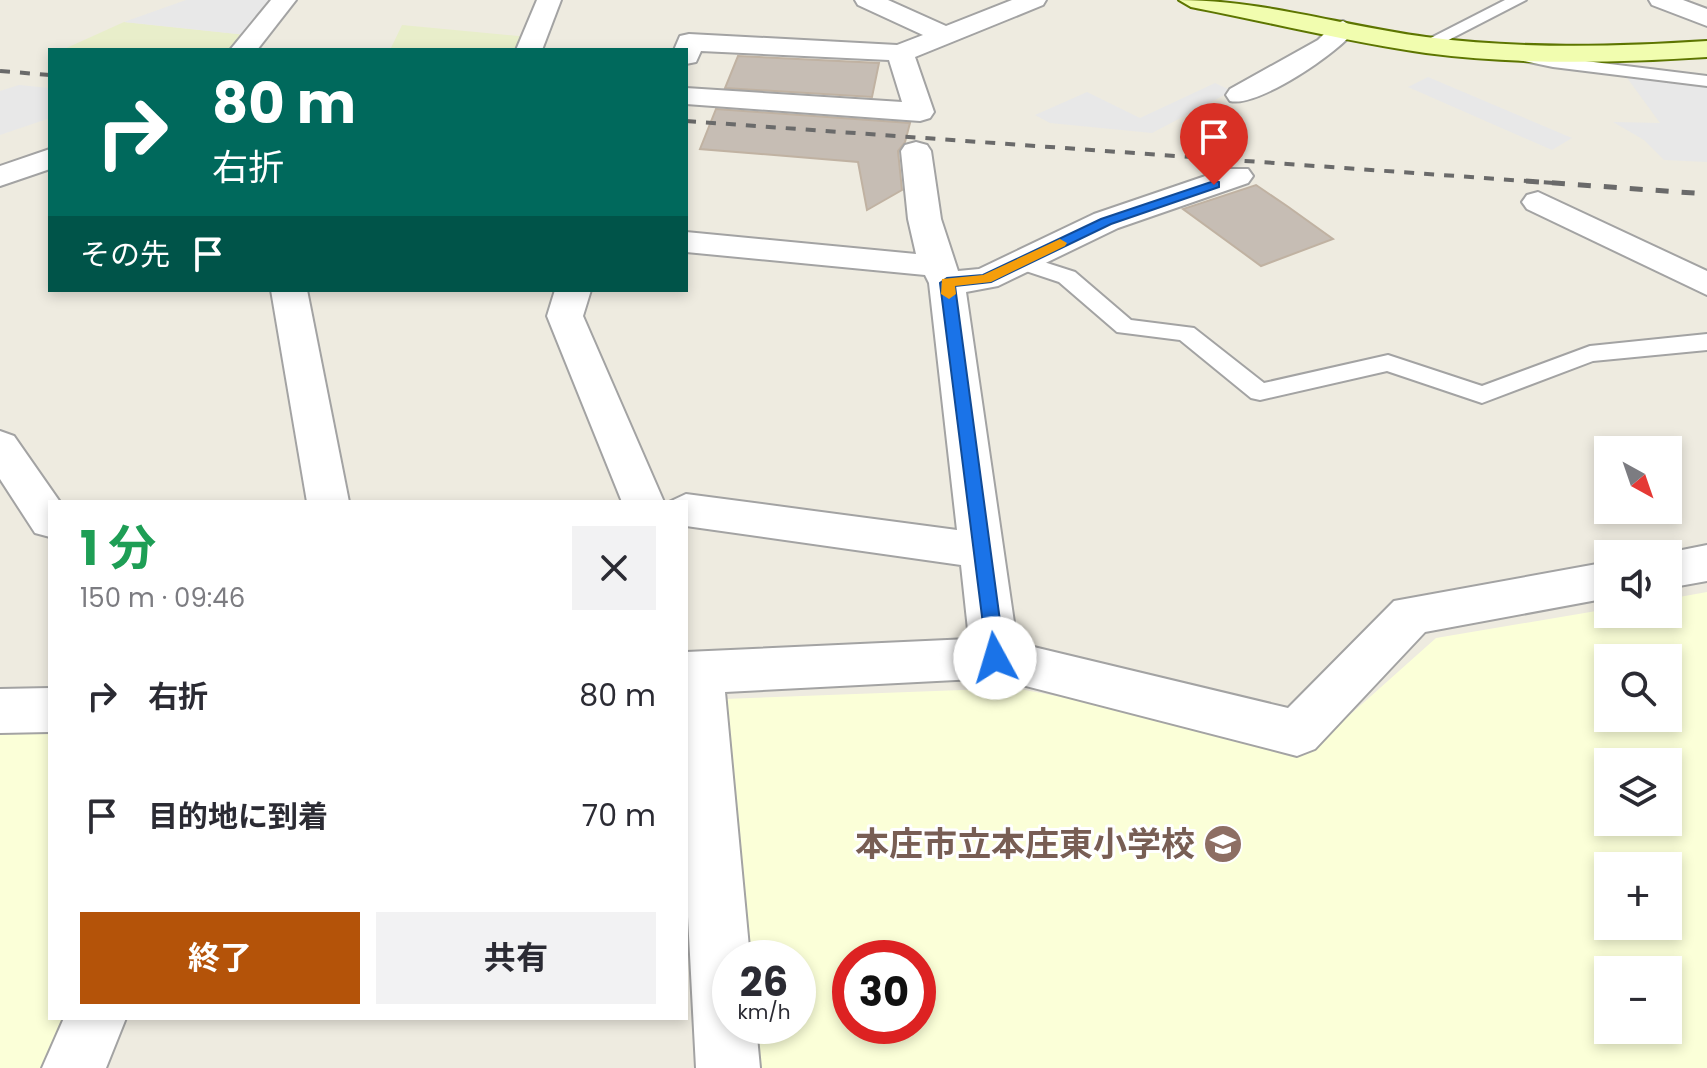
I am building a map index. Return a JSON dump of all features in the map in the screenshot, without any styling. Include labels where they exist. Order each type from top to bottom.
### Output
[{"type":"street","points":[[245,48],[284,0]]},
{"type":"street","points":[[530,48],[549,0]]},
{"type":"street","points":[[867,0],[945,35]]},
{"type":"street","points":[[688,48],[689,42],[900,53],[1034,0]]},
{"type":"street","points":[[1191,0],[1425,45],[1507,52],[1617,55],[1707,49]]},
{"type":"street","points":[[1661,0],[1707,18]]},
{"type":"street","points":[[1240,95],[1327,46],[1343,29]]},
{"type":"street","points":[[688,96],[920,112],[900,53]]},
{"type":"street","points":[[916,151],[923,213],[942,274],[983,551],[995,658]]},
{"type":"street","points":[[0,177],[48,159]]},
{"type":"street","points":[[688,242],[986,279],[1106,221],[1237,176]]},
{"type":"street","points":[[1538,202],[1707,284]]},
{"type":"street","points":[[289,292],[328,500]]},
{"type":"street","points":[[572,292],[565,316],[642,500]]},
{"type":"street","points":[[0,446],[48,518]]},
{"type":"street","points":[[688,510],[983,551]]},
{"type":"street","points":[[1682,567],[1707,563]]},
{"type":"street","points":[[728,1068],[693,672],[995,658],[1297,733],[1411,615],[1594,582]]},
{"type":"street","points":[[0,711],[48,710]]},
{"type":"street","points":[[74,1068],[94,1020]]},
{"type":"lane","points":[[1425,45],[1518,0]]},
{"type":"lane","points":[[1507,52],[1553,62],[1707,81]]},
{"type":"lane","points":[[1022,262],[1067,277],[1125,327],[1186,333],[1260,392],[1388,363],[1482,395],[1590,354],[1707,342]]},
{"type":"shaded area","points":[[186,0],[274,0],[247,35],[124,22]]},
{"type":"shaded area","points":[[124,22],[247,35],[236,48],[66,48]]},
{"type":"shaded area","points":[[402,25],[529,37],[524,48],[391,48]]},
{"type":"shaded area","points":[[1625,75],[1707,86],[1707,162],[1664,160],[1644,140],[1613,122],[1660,123]]},
{"type":"shaded area","points":[[1428,77],[1572,138],[1552,150],[1408,87]]},
{"type":"shaded area","points":[[1215,83],[1232,91],[1152,133],[1050,123],[1035,115],[1087,92],[1140,118]]},
{"type":"shaded area","points":[[19,85],[48,88],[48,119],[0,135],[0,91]]},
{"type":"shaded area","name":"本庄市立本庄東小学校","points":[[1707,592],[1707,1068],[761,1068],[759,1044],[816,1044],[816,940],[748,940],[724,699],[1015,688],[1315,746],[1436,638],[1594,611],[1594,628],[1682,628],[1682,596]]},
{"type":"shaded area","points":[[48,731],[48,1020],[69,1020],[48,1068],[0,1068],[0,732]]},
{"type":"building","points":[[738,56],[879,63],[872,97],[725,88]]},
{"type":"building","points":[[716,109],[910,123],[905,142],[898,151],[902,190],[867,210],[858,162],[700,149]]},
{"type":"building","points":[[1256,185],[1333,239],[1261,266],[1183,209]]},
{"type":"railway","points":[[0,71],[48,75]]},
{"type":"railway","points":[[688,121],[1526,181]]},
{"type":"railway","points":[[1526,181],[1554,183]]},
{"type":"railway","points":[[1526,181],[1707,194]]},
{"type":"slow traffic","points":[[949,294],[947,283],[986,279],[1060,243]]},
{"type":"place","name":"本庄市立本庄東小学校","points":[[1223,844]]},
{"type":"route","points":[[995,658],[947,283],[986,279],[1106,221],[1214,185]]}]
